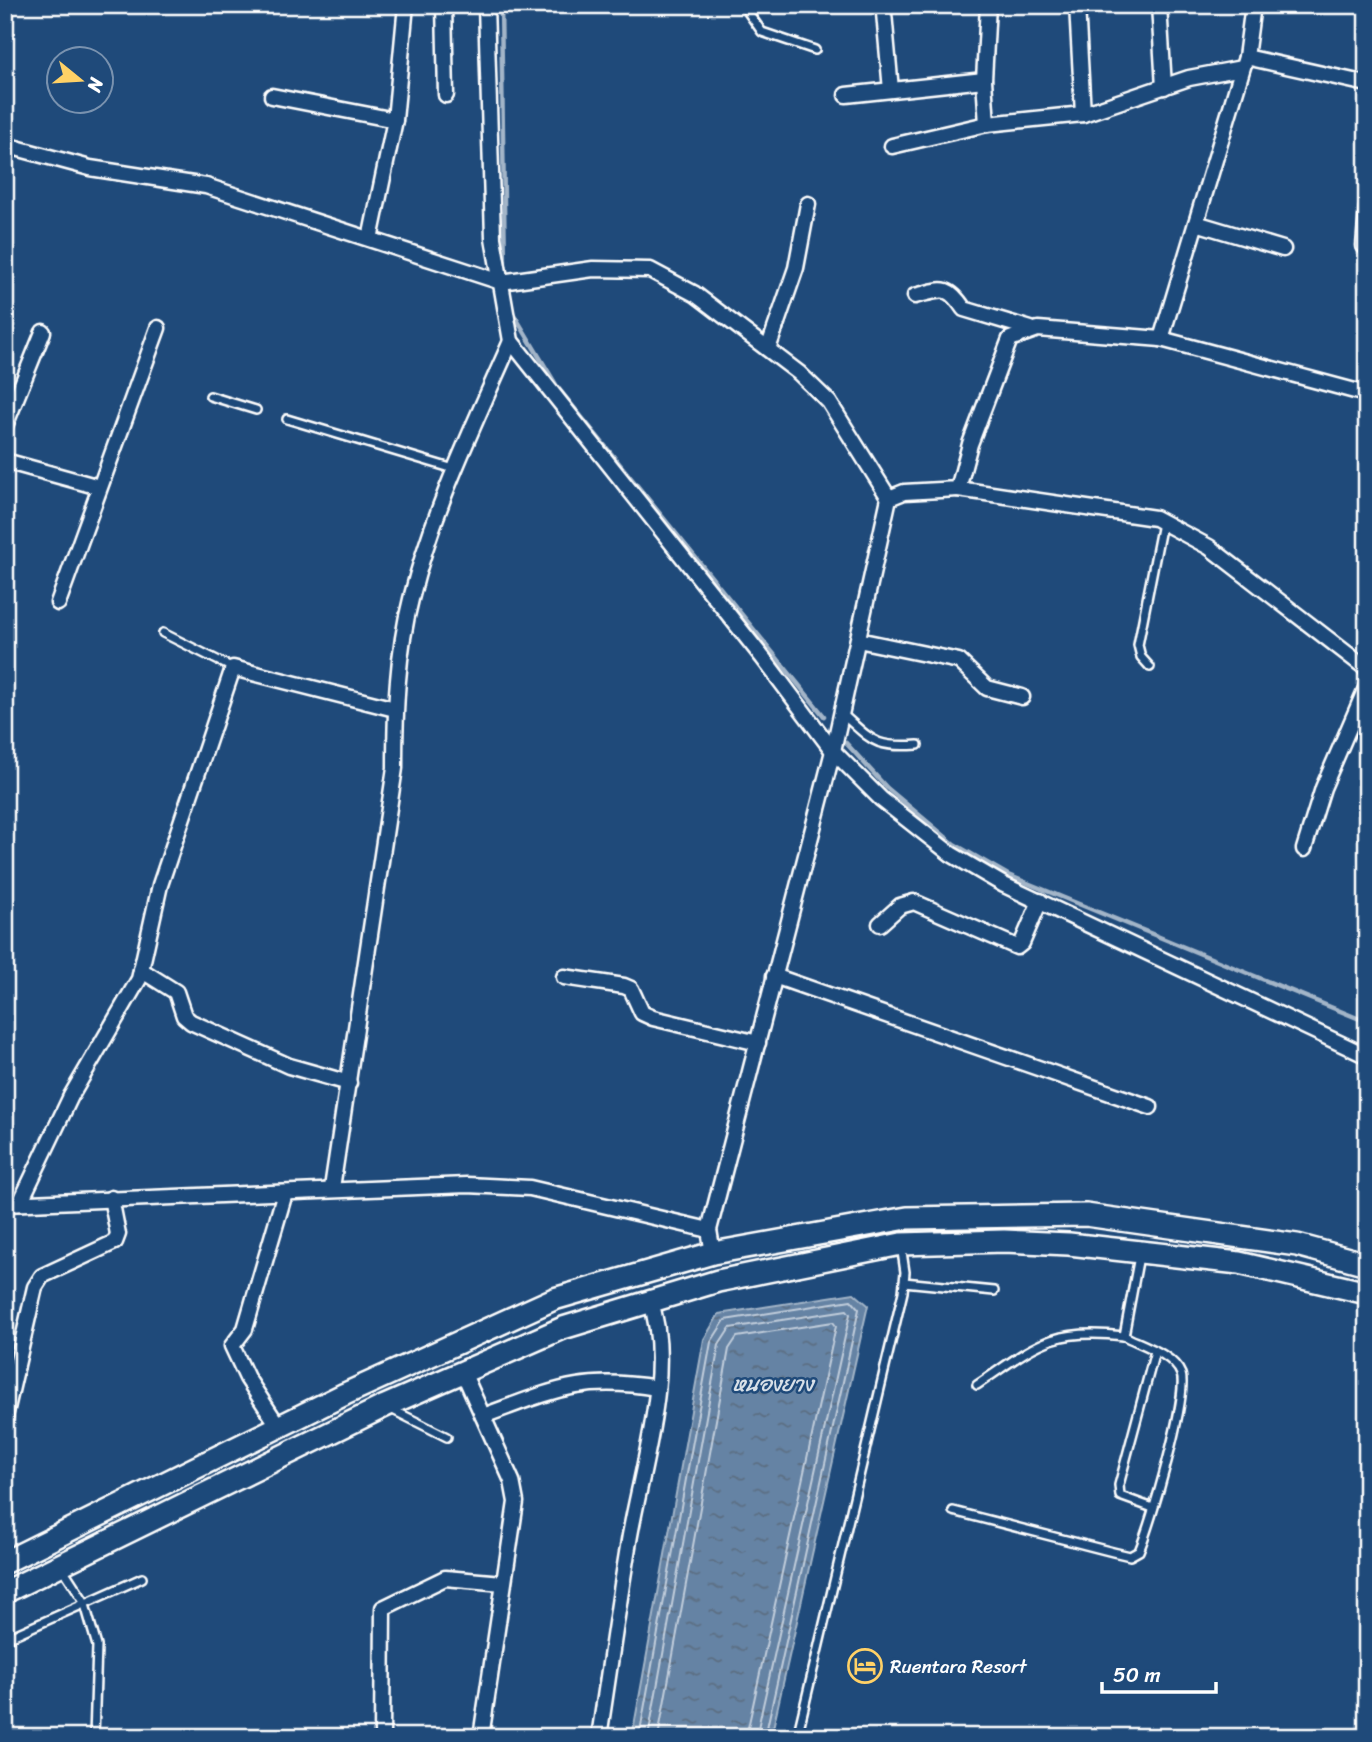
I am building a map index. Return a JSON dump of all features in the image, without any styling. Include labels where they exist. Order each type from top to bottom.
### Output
[{"type":"main road","points":[[5,1562],[345,1394],[554,1299],[713,1253],[907,1219],[1086,1215],[1297,1245],[1367,1264]]},
{"type":"main road","points":[[5,1592],[385,1406],[463,1371],[563,1328],[718,1281],[901,1244],[1003,1241],[1139,1251],[1239,1263],[1367,1293]]},
{"type":"main road","points":[[345,1394],[357,1420]]},
{"type":"street","points":[[370,239],[395,120],[405,5]]},
{"type":"street","points":[[444,5],[446,95]]},
{"type":"street","points":[[486,5],[488,160],[493,238],[511,341],[763,658],[833,751],[881,799],[951,854],[1040,901],[1367,1056]]},
{"type":"street","points":[[986,124],[984,80],[988,5]]},
{"type":"street","points":[[1077,5],[1083,114]]},
{"type":"street","points":[[1159,5],[1164,87]]},
{"type":"street","points":[[1161,339],[1244,63],[1254,5]]},
{"type":"street","points":[[884,13],[891,90]]},
{"type":"street","points":[[892,146],[986,124],[1083,114],[1244,63],[1367,84]]},
{"type":"street","points":[[846,95],[984,80]]},
{"type":"street","points":[[272,96],[395,120]]},
{"type":"street","points":[[5,145],[90,167],[206,186],[500,282],[593,269],[650,270],[695,294],[768,349],[829,402],[890,498],[833,751],[709,1230],[713,1253]]},
{"type":"street","points":[[768,349],[796,268],[808,204]]},
{"type":"street","points":[[1364,246],[1367,208]]},
{"type":"street","points":[[1196,223],[1283,249]]},
{"type":"street","points":[[915,296],[948,290],[957,295],[964,309],[1031,329],[1161,339],[1366,394]]},
{"type":"street","points":[[58,603],[158,328]]},
{"type":"street","points":[[958,489],[970,444],[1010,339],[1031,329]]},
{"type":"street","points":[[5,426],[43,332]]},
{"type":"street","points":[[332,1188],[395,768],[395,709],[410,600],[455,470],[511,341]]},
{"type":"street","points":[[5,461],[99,487]]},
{"type":"street","points":[[890,498],[904,492],[958,489],[1163,522],[1209,547],[1367,669]]},
{"type":"street","points":[[858,640],[959,661],[987,688],[1022,697]]},
{"type":"street","points":[[13,1204],[71,1096],[139,979],[160,885],[233,668],[395,709]]},
{"type":"street","points":[[1304,849],[1328,776],[1367,686]]},
{"type":"street","points":[[880,924],[900,906],[914,902],[1017,947],[1022,943],[1040,901]]},
{"type":"street","points":[[141,970],[176,992],[184,1016],[191,1022],[289,1066],[349,1083]]},
{"type":"street","points":[[774,976],[1150,1107]]},
{"type":"street","points":[[564,977],[624,986],[631,989],[642,1013],[653,1018],[758,1043]]},
{"type":"street","points":[[13,1204],[285,1193],[332,1188],[467,1185],[530,1188],[709,1230]]},
{"type":"street","points":[[279,1427],[247,1378],[232,1346],[243,1335],[251,1312],[285,1193]]},
{"type":"street","points":[[5,1417],[35,1287],[43,1276],[115,1242],[118,1234],[111,1198]]},
{"type":"street","points":[[599,1737],[629,1543],[661,1367],[659,1324],[650,1300]]},
{"type":"street","points":[[463,1371],[512,1480],[516,1502],[481,1737]]},
{"type":"street","points":[[483,1416],[581,1383],[618,1382],[657,1388]]},
{"type":"street","points":[[382,1737],[383,1608],[445,1578],[503,1583]]},
{"type":"lane","points":[[743,5],[762,32],[815,50]]},
{"type":"lane","points":[[210,396],[256,410]]},
{"type":"lane","points":[[288,419],[455,470]]},
{"type":"lane","points":[[1150,667],[1141,657],[1138,645],[1163,522]]},
{"type":"lane","points":[[163,633],[233,668]]},
{"type":"lane","points":[[841,713],[874,742],[893,747],[918,745]]},
{"type":"lane","points":[[797,1737],[904,1282],[901,1244]]},
{"type":"lane","points":[[1124,1336],[1139,1251]]},
{"type":"lane","points":[[904,1282],[994,1290]]},
{"type":"lane","points":[[953,1511],[1130,1556],[1139,1551],[1153,1508],[1182,1393],[1182,1376],[1176,1365],[1124,1336],[1078,1332],[1056,1337],[1030,1349],[977,1385]]},
{"type":"lane","points":[[1153,1508],[1125,1500],[1119,1491],[1155,1351]]},
{"type":"lane","points":[[385,1406],[447,1437]]},
{"type":"lane","points":[[61,1565],[85,1601],[97,1646],[94,1737]]},
{"type":"lane","points":[[5,1639],[85,1601],[142,1578]]},
{"type":"water","name":"หนองยาง","points":[[854,1293],[868,1305],[771,1737],[632,1737],[704,1339],[719,1314]]},
{"type":"waterway","points":[[501,5],[505,268]]},
{"type":"waterway","points":[[513,313],[558,388],[824,716]]},
{"type":"waterway","points":[[846,743],[887,788],[954,844],[1008,875],[1367,1022]]},
{"type":"place","name":"Ruentara Resort","points":[[865,1666]]}]
